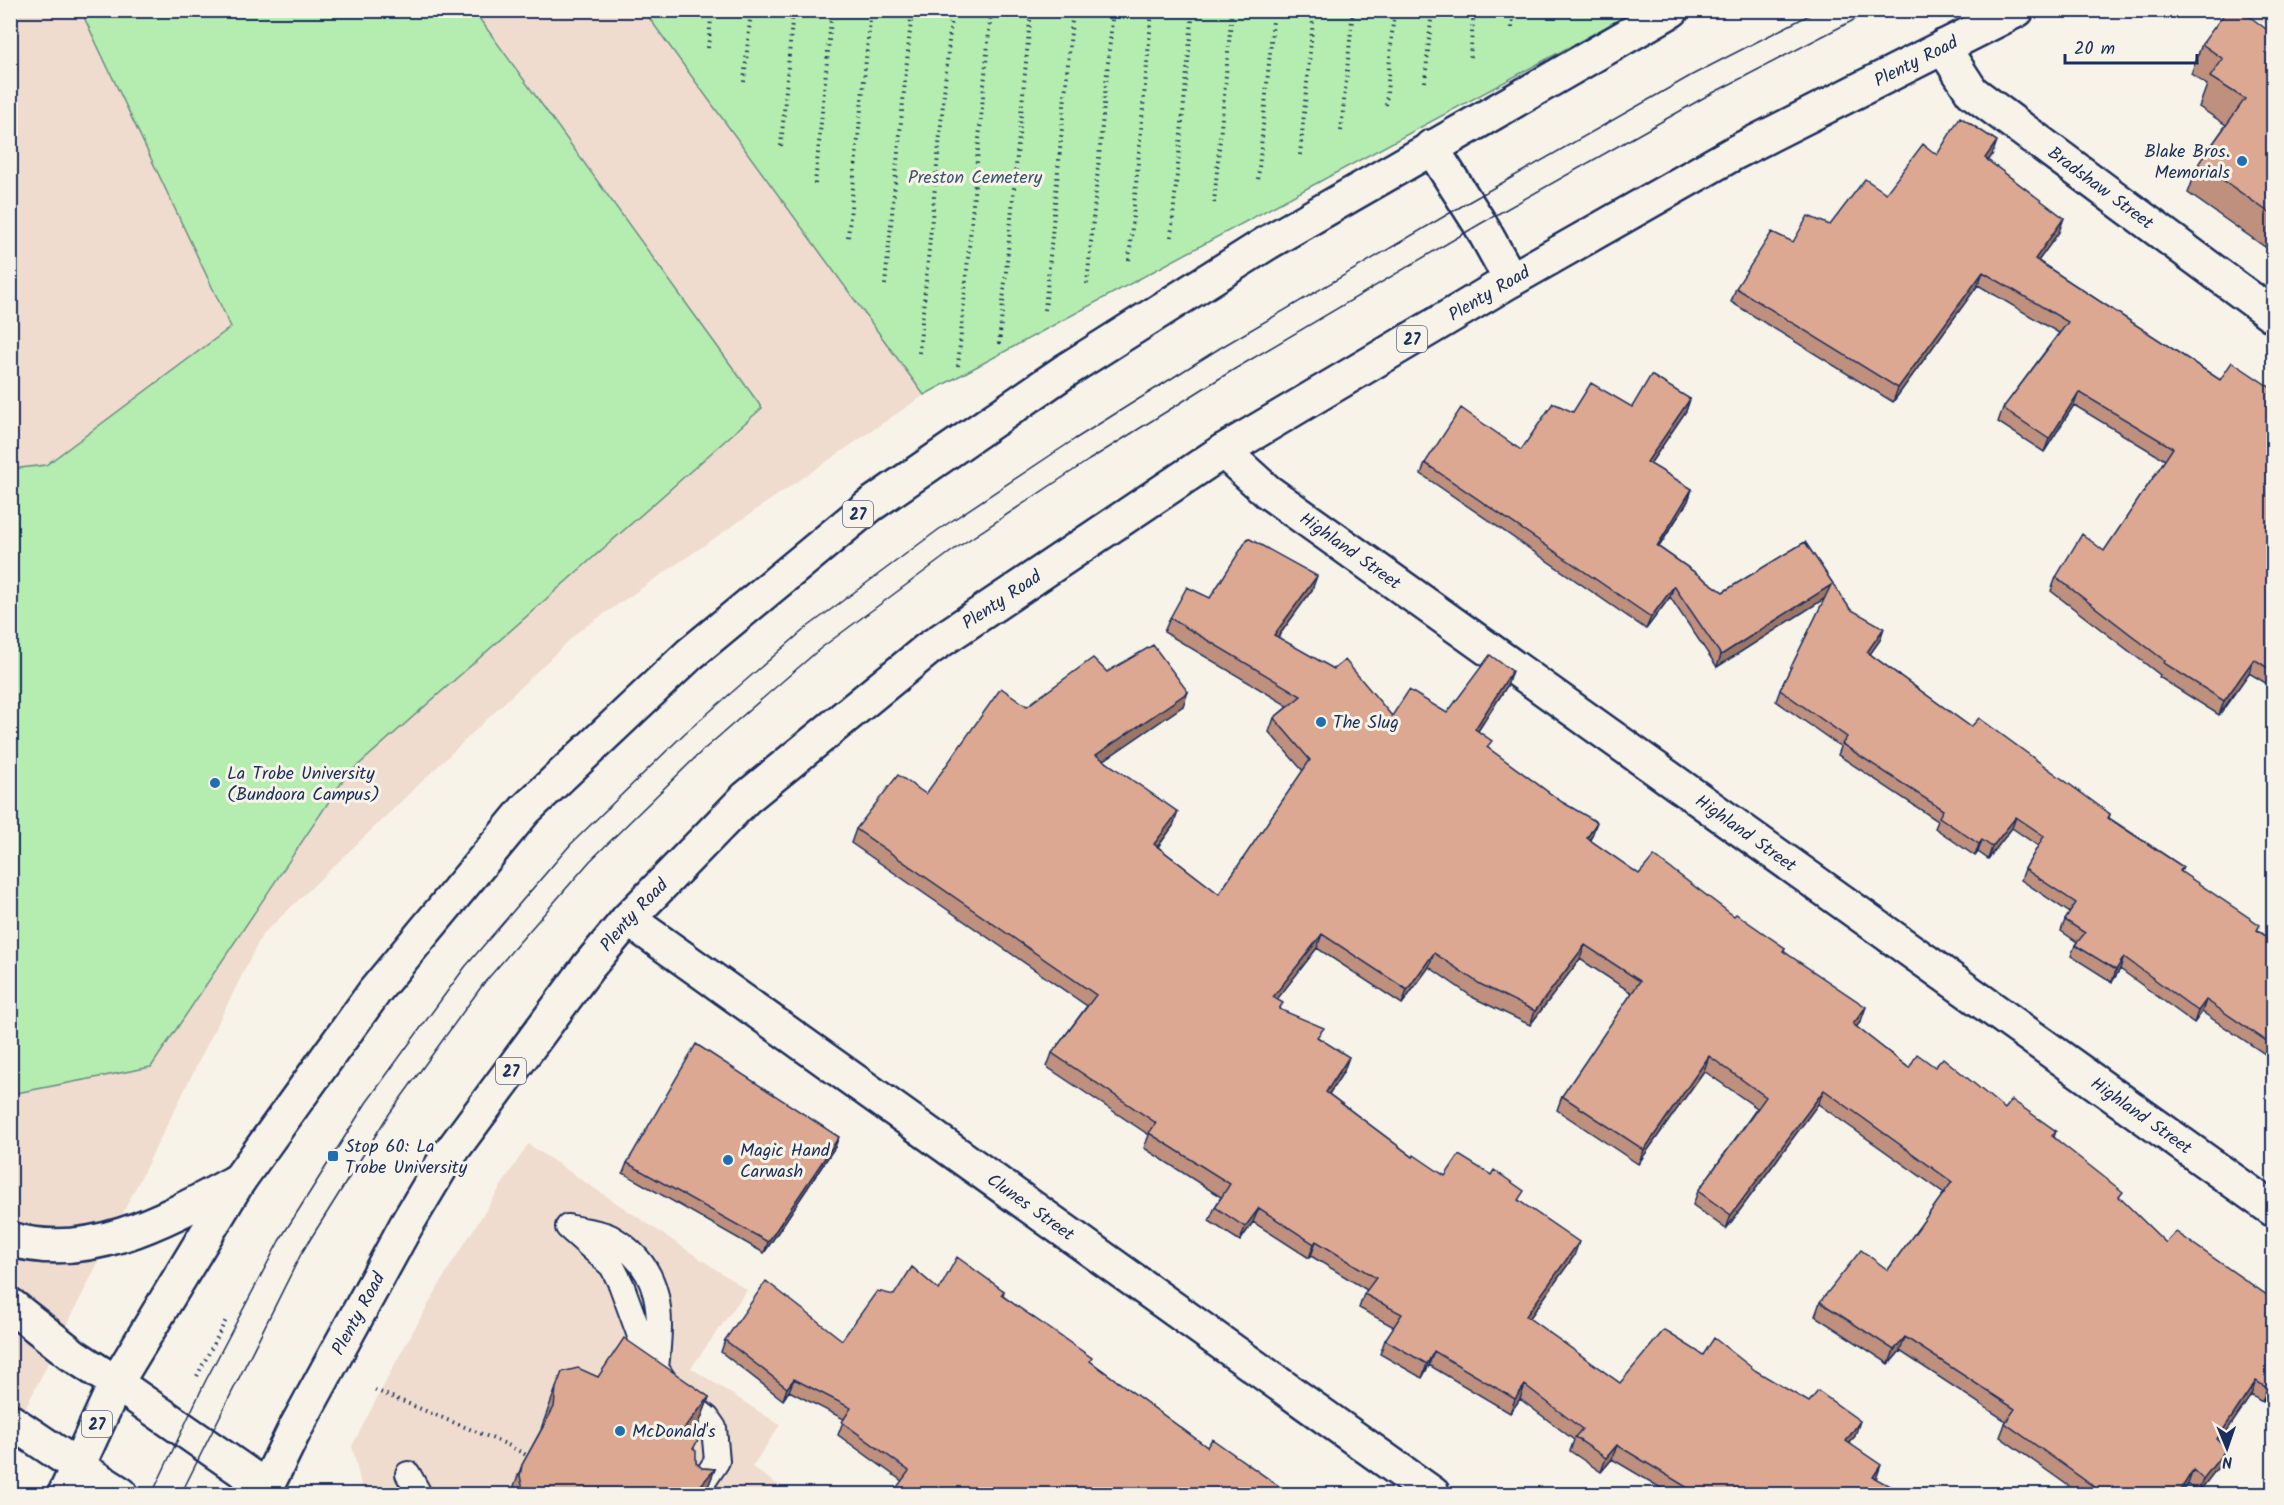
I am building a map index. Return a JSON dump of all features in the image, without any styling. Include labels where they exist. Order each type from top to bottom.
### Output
[{"type":"main road","name":"27","points":[[71,1480],[116,1383],[239,1180],[375,991],[525,810],[690,654],[869,506],[1068,369],[1267,243],[1672,10]]},
{"type":"main road","name":"Plenty Road","points":[[265,1491],[294,1431],[434,1176],[588,967],[628,919],[746,798],[927,649],[1223,451],[1511,280],[1736,152],[2017,10]]},
{"type":"main road","name":"Bradshaw Street","points":[[1943,47],[1972,92],[2274,316]]},
{"type":"main road","points":[[1431,147],[1480,224],[1511,280]]},
{"type":"main road","name":"Highland Street","points":[[1223,451],[1267,491],[2274,1210]]},
{"type":"main road","name":"Clunes Street","points":[[628,919],[1433,1494]]},
{"type":"main road","points":[[10,1239],[24,1244],[64,1246],[102,1241],[173,1216],[239,1180]]},
{"type":"main road","points":[[10,1305],[73,1355],[116,1383],[265,1491]]},
{"type":"main road","points":[[10,1421],[71,1480],[121,1494]]},
{"type":"lane","points":[[561,1224],[608,1236],[628,1251],[650,1275],[660,1311],[656,1368],[671,1391],[707,1418],[714,1428],[717,1461],[695,1494]]},
{"type":"path","points":[[708,48],[712,10]]},
{"type":"path","points":[[744,82],[751,10]]},
{"type":"path","points":[[781,146],[793,10]]},
{"type":"path","points":[[814,184],[832,10]]},
{"type":"path","points":[[848,237],[871,10]]},
{"type":"path","points":[[885,285],[912,10]]},
{"type":"path","points":[[919,353],[952,10]]},
{"type":"path","points":[[958,366],[991,10]]},
{"type":"path","points":[[999,345],[1031,10]]},
{"type":"path","points":[[1045,310],[1073,10]]},
{"type":"path","points":[[1087,284],[1113,10]]},
{"type":"path","points":[[1130,260],[1152,10]]},
{"type":"path","points":[[1171,237],[1192,10]]},
{"type":"path","points":[[1214,203],[1232,10]]},
{"type":"path","points":[[1258,179],[1274,10]]},
{"type":"path","points":[[1300,155],[1314,10]]},
{"type":"path","points":[[1341,130],[1353,10]]},
{"type":"path","points":[[1386,105],[1394,10]]},
{"type":"path","points":[[1425,82],[1432,10]]},
{"type":"path","points":[[1470,57],[1474,10]]},
{"type":"path","points":[[1512,28],[1513,10]]},
{"type":"path","points":[[197,1376],[226,1320]]},
{"type":"path","points":[[375,1389],[506,1444],[533,1458]]},
{"type":"shaded area","name":"La Trobe University (Bundoora Campus)","points":[[11,11],[644,11],[924,395],[579,631],[262,935],[11,1437]]},
{"type":"shaded area","points":[[2246,11],[2273,11],[2273,29]]},
{"type":"shaded area","points":[[528,1144],[747,1290],[691,1368],[780,1425],[752,1467],[791,1494],[363,1493],[352,1446],[449,1268]]},
{"type":"green space","name":"La Trobe University (Bundoora Campus)","points":[[81,11],[474,11],[762,408],[346,776],[151,1067],[11,1094],[11,469],[46,465],[231,327]]},
{"type":"green space","name":"Preston Cemetery","points":[[644,11],[1636,11],[924,395]]},
{"type":"building","name":"Blake Bros. Memorials","points":[[2227,10],[2241,10],[2274,35],[2274,216],[2199,163],[2245,99],[2210,77],[2223,59],[2202,44]]},
{"type":"building","points":[[1960,117],[1997,141],[1985,158],[2064,218],[2035,259],[2220,380],[2232,362],[2274,390],[2274,672],[2254,659],[2224,701],[2164,663],[2165,661],[2056,577],[2082,534],[2104,551],[2173,448],[2079,392],[2049,439],[2003,408],[2068,322],[1983,272],[1898,388],[1736,288],[1772,232],[1793,242],[1808,216],[1830,225],[1865,179],[1886,193],[1923,144],[1937,155]]},
{"type":"building","points":[[1651,375],[1690,399],[1647,462],[1692,489],[1657,546],[1723,592],[1805,542],[1850,609],[1884,628],[1867,652],[1971,727],[1979,718],[2110,814],[2108,818],[2183,867],[2180,871],[2260,925],[2257,930],[2274,942],[2274,1046],[2206,1000],[2198,1011],[2124,957],[2116,970],[2075,945],[2085,933],[2065,920],[2076,903],[2025,869],[2044,836],[2016,817],[1992,847],[1982,840],[1979,844],[1939,817],[1943,810],[1842,744],[1847,737],[1780,690],[1831,585],[1721,655],[1674,586],[1651,617],[1425,463],[1461,408],[1521,450],[1553,403],[1573,412],[1591,383],[1632,407]]},
{"type":"building","points":[[1248,538],[1317,576],[1274,635],[1334,669],[1345,660],[1392,716],[1409,690],[1447,713],[1490,655],[1512,671],[1475,729],[1492,741],[1487,747],[1562,802],[1597,822],[1587,838],[1639,874],[1654,856],[1734,916],[1736,914],[1785,948],[1783,951],[1866,1007],[1853,1024],[1909,1068],[1917,1054],[1935,1067],[1943,1058],[2005,1109],[2012,1100],[2056,1131],[2052,1136],[2123,1192],[2119,1197],[2166,1243],[2176,1232],[2274,1300],[2274,1380],[2267,1388],[2256,1381],[2217,1439],[2227,1448],[2203,1479],[2193,1470],[2178,1494],[2089,1494],[2094,1487],[2005,1423],[2015,1409],[1905,1337],[1894,1350],[1820,1302],[1861,1250],[1888,1270],[1952,1182],[1824,1090],[1731,1215],[1698,1191],[1766,1097],[1709,1056],[1644,1150],[1562,1096],[1640,981],[1585,945],[1535,1011],[1480,984],[1434,953],[1407,990],[1322,934],[1273,997],[1283,1003],[1279,1009],[1324,1028],[1317,1037],[1349,1057],[1326,1092],[1413,1157],[1414,1155],[1445,1176],[1459,1155],[1491,1175],[1494,1170],[1524,1191],[1518,1200],[1579,1242],[1526,1316],[1620,1383],[1664,1330],[1703,1355],[1714,1338],[1756,1371],[1809,1402],[1818,1391],[1860,1421],[1846,1441],[1881,1465],[1873,1477],[1895,1489],[1891,1494],[1691,1494],[1693,1491],[1617,1445],[1606,1458],[1575,1437],[1582,1429],[1525,1385],[1515,1399],[1434,1351],[1427,1364],[1385,1340],[1402,1314],[1364,1294],[1376,1278],[1316,1241],[1314,1244],[1259,1208],[1245,1227],[1215,1207],[1230,1184],[1149,1133],[1156,1123],[1052,1053],[1096,995],[856,829],[898,775],[926,794],[1001,688],[1027,706],[1093,658],[1107,672],[1153,645],[1188,692],[1096,755],[1178,812],[1154,844],[1219,894],[1310,760],[1274,718],[1301,696],[1170,618],[1187,587],[1210,598]]},
{"type":"building","name":"Magic Hand Carwash","points":[[696,1044],[839,1137],[768,1242],[627,1163]]},
{"type":"building","points":[[957,1257],[1004,1291],[1001,1295],[1092,1358],[1090,1361],[1207,1447],[1212,1439],[1290,1494],[892,1494],[909,1471],[842,1422],[851,1408],[794,1379],[787,1388],[725,1340],[766,1281],[842,1340],[877,1291],[894,1295],[912,1267],[939,1290]]},
{"type":"building","name":"McDonald's","points":[[624,1338],[709,1397],[683,1430],[698,1440],[693,1449],[696,1451],[696,1463],[702,1468],[715,1469],[693,1494],[524,1494],[520,1476],[522,1465],[554,1407],[556,1388],[562,1372],[578,1368],[598,1377]]},
{"type":"tram line","points":[[152,1494],[205,1382],[279,1241],[366,1103],[465,967],[571,844],[685,733],[806,628],[938,530],[1075,439],[1220,348],[1467,203],[1692,75],[1819,10]]},
{"type":"tram line","points":[[181,1494],[301,1254],[387,1117],[484,983],[590,861],[702,751],[821,648],[952,551],[1089,460],[1233,370],[1480,224],[1705,97],[1873,10]]},
{"type":"place","name":"Blake Bros. Memorials","points":[[2242,161]]},
{"type":"place","name":"The Slug","points":[[1321,722]]},
{"type":"place","name":"La Trobe University (Bundoora Campus)","points":[[215,783]]},
{"type":"place","name":"Stop 60: La Trobe University","points":[[333,1156]]},
{"type":"place","name":"Magic Hand Carwash","points":[[728,1160]]},
{"type":"place","name":"McDonald's","points":[[620,1431]]}]
